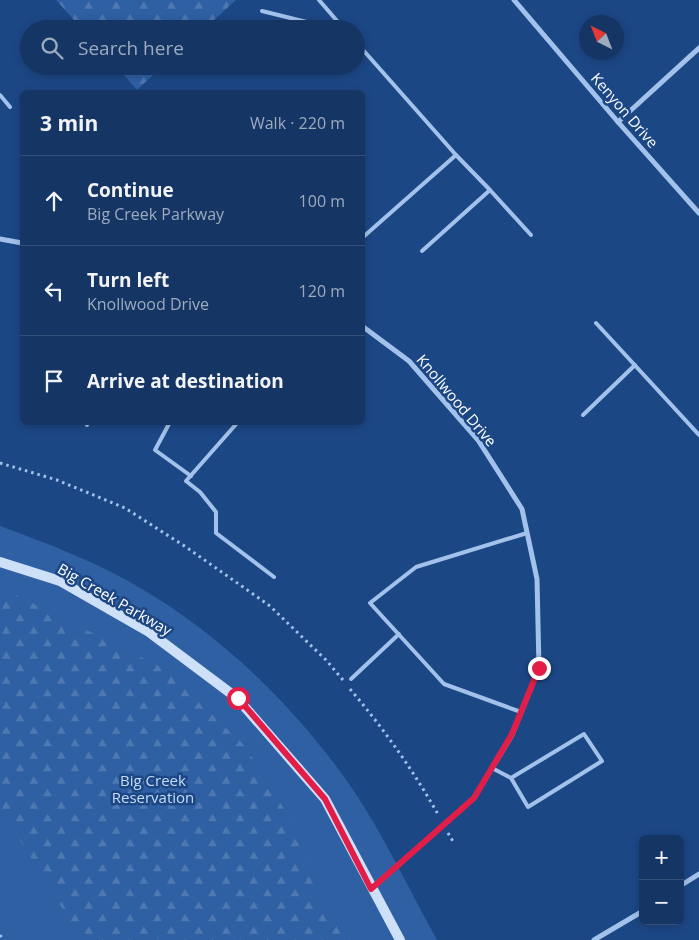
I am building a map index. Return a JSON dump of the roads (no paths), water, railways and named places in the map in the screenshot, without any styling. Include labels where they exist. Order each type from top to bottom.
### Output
[{"type":"street","name":"Kenyon Drive","points":[[514,0],[699,213]]},
{"type":"street","points":[[618,122],[699,48]]},
{"type":"street","points":[[0,239],[20,243]]},
{"type":"street","name":"Knollwood Drive","points":[[365,328],[409,361],[478,440],[522,509],[537,579],[539,668],[512,734],[474,798],[371,889]]},
{"type":"street","name":"Big Creek Parkway","points":[[0,562],[60,581],[149,632],[238,698],[325,799],[371,889],[400,940]]},
{"type":"street","points":[[684,883],[699,874]]},
{"type":"street","points":[[594,940],[639,913]]},
{"type":"lane","points":[[319,0],[336,20]]},
{"type":"lane","points":[[262,11],[299,20]]},
{"type":"lane","points":[[365,52],[456,155],[531,235]]},
{"type":"lane","points":[[0,95],[10,107]]},
{"type":"lane","points":[[365,235],[456,155]]},
{"type":"lane","points":[[422,251],[490,190]]},
{"type":"lane","points":[[596,323],[699,435]]},
{"type":"lane","points":[[583,415],[635,365]]},
{"type":"lane","points":[[168,425],[155,450],[191,476]]},
{"type":"lane","points":[[235,425],[186,481],[200,492],[216,512],[216,533],[274,577]]},
{"type":"lane","points":[[521,712],[444,684],[370,603],[416,567],[527,534]]},
{"type":"lane","points":[[351,679],[399,634]]},
{"type":"lane","points":[[492,768],[511,778],[528,806],[602,761],[584,734],[511,778]]},
{"type":"park label","name":"Big Creek Reservation","points":[[153,788]]}]
